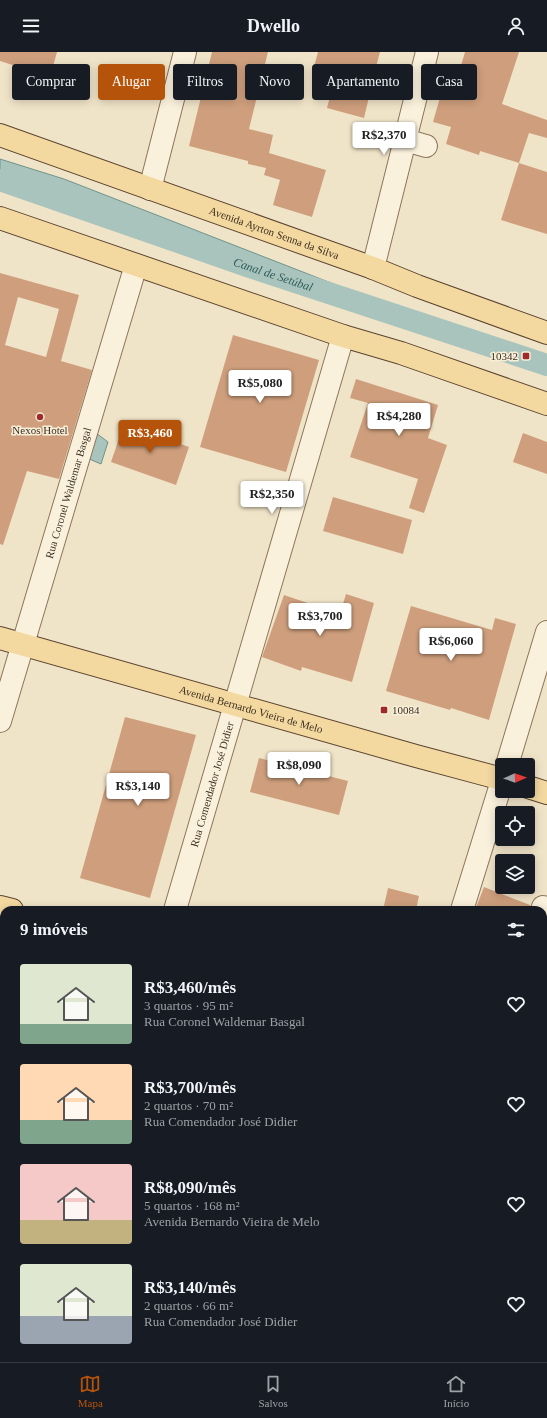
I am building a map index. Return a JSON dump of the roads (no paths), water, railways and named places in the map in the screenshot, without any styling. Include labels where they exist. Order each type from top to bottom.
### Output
[{"type":"main road","name":"Avenida Ayrton Senna da Silva","points":[[0,135],[373,268],[417,286],[547,333]]},
{"type":"main road","points":[[0,218],[343,336],[402,354],[547,404]]},
{"type":"main road","name":"Avenida Bernardo Vieira de Melo","points":[[0,638],[495,778]]},
{"type":"main road","points":[[535,789],[547,793]]},
{"type":"street","points":[[150,189],[185,52]]},
{"type":"street","points":[[373,268],[427,52]]},
{"type":"street","points":[[405,140],[426,146]]},
{"type":"street","name":"Rua Coronel Waldemar Basgal","points":[[0,721],[136,265]]},
{"type":"street","name":"Rua Comendador José Didier","points":[[176,906],[343,336]]},
{"type":"street","points":[[509,758],[547,632]]},
{"type":"street","points":[[463,906],[496,798]]},
{"type":"water","points":[[0,159],[64,179],[398,309],[547,357],[547,364],[0,178]]},
{"type":"water","points":[[96,433],[108,442],[101,464],[87,458]]},
{"type":"waterway","name":"Canal de Setúbal","points":[[0,180],[250,267],[547,365]]},
{"type":"place","name":"10342","points":[[526,356]]},
{"type":"place","name":"Nexos Hotel","points":[[40,417]]},
{"type":"place","name":"10084","points":[[384,710]]}]
